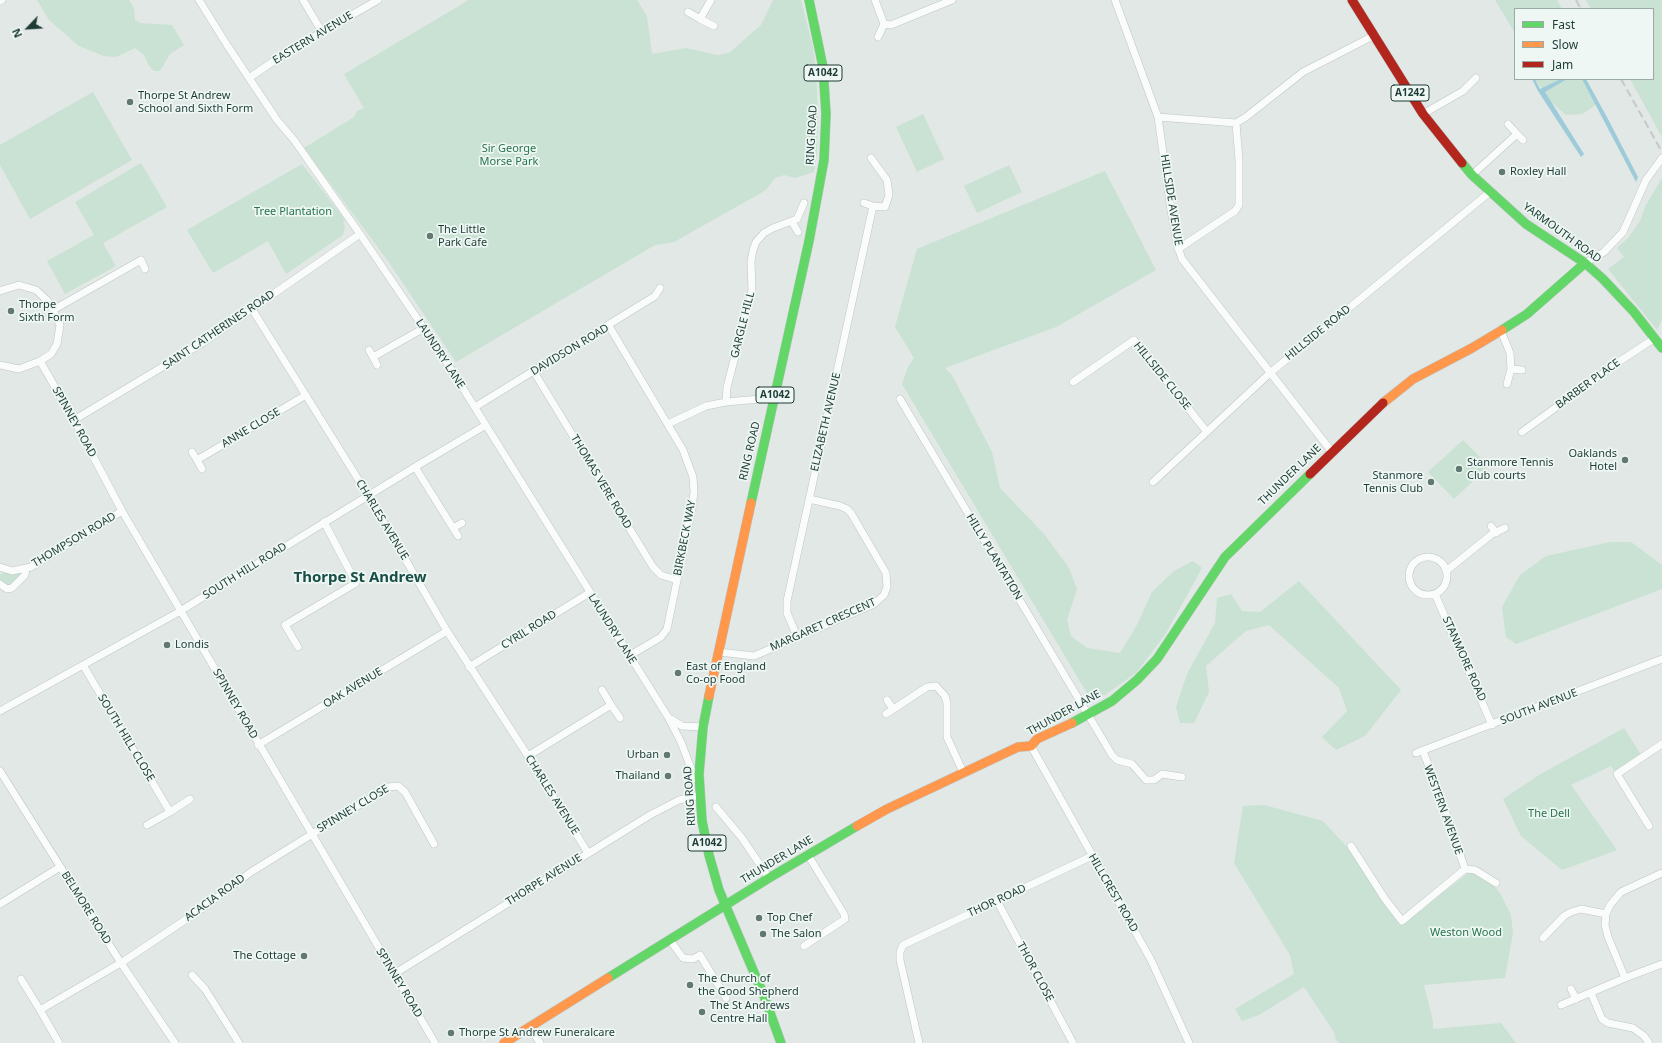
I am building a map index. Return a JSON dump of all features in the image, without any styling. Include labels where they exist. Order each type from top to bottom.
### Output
[{"type":"main road","name":"RING ROAD","points":[[726,905],[709,855],[702,821],[699,774],[703,726],[718,652],[806,257],[824,160],[826,114],[823,68],[809,0]]},
{"type":"main road","name":"YARMOUTH ROAD","points":[[1352,0],[1376,35],[1423,114],[1472,175],[1526,224],[1585,263],[1620,296],[1662,348]]},
{"type":"main road","name":"THUNDER LANE","points":[[504,1043],[769,878],[887,809],[1018,747],[1031,746],[1037,739],[1088,715],[1112,701],[1147,671],[1172,639],[1206,583],[1225,557],[1383,402],[1413,379],[1501,331],[1541,304],[1585,263]]},
{"type":"main road","name":"A1042","points":[[726,905],[764,996],[781,1043]]},
{"type":"street","name":"LAUNDRY LANE","points":[[200,0],[277,120],[294,140],[360,234],[424,328],[475,407],[668,716],[686,755],[700,796]]},
{"type":"street","points":[[303,0],[322,32]]},
{"type":"street","name":"EASTERN AVENUE","points":[[249,78],[287,52],[378,0]]},
{"type":"street","points":[[700,19],[711,0]]},
{"type":"street","points":[[875,0],[884,24],[878,37]]},
{"type":"street","points":[[884,24],[891,25],[952,0]]},
{"type":"street","name":"HILLSIDE AVENUE","points":[[1116,0],[1158,117],[1178,249],[1184,263],[1332,452]]},
{"type":"street","points":[[688,12],[714,26]]},
{"type":"street","points":[[1158,117],[1236,122],[1246,117],[1303,72],[1376,35]]},
{"type":"street","points":[[1423,114],[1463,91],[1476,78]]},
{"type":"street","points":[[1178,249],[1235,211],[1239,205],[1236,122]]},
{"type":"street","points":[[1508,124],[1523,140]]},
{"type":"street","points":[[1472,175],[1517,134]]},
{"type":"street","points":[[864,203],[885,207],[889,195],[887,180],[871,158]]},
{"type":"street","points":[[1585,263],[1604,252],[1623,232],[1646,180],[1662,158]]},
{"type":"street","name":"HILLSIDE ROAD","points":[[1153,482],[1270,373],[1490,192]]},
{"type":"street","points":[[798,232],[792,222],[797,220],[804,203]]},
{"type":"street","name":"ELIZABETH AVENUE","points":[[797,636],[786,607],[874,206]]},
{"type":"street","name":"GARGLE HILL","points":[[726,402],[727,387],[752,291],[751,262],[753,250],[756,242],[764,233],[773,228],[792,222]]},
{"type":"street","name":"SAINT CATHERINES ROAD","points":[[74,420],[204,342],[360,234]]},
{"type":"street","points":[[53,310],[140,257],[145,269]]},
{"type":"street","points":[[0,291],[19,285],[36,290],[47,300],[60,325],[57,344],[51,354],[40,361],[19,369],[0,365]]},
{"type":"street","name":"DAVIDSON ROAD","points":[[475,407],[656,296],[660,288]]},
{"type":"street","name":"CHARLES AVENUE","points":[[252,309],[368,495],[469,667],[528,756],[588,853]]},
{"type":"street","name":"BIRKBECK WAY","points":[[609,326],[668,424],[689,464],[694,492],[669,623],[665,633],[630,656]]},
{"type":"street","points":[[373,357],[424,328]]},
{"type":"street","points":[[1501,331],[1510,353],[1511,369],[1507,384]]},
{"type":"street","name":"BARBER PLACE","points":[[1522,432],[1620,361],[1655,338]]},
{"type":"street","name":"HILLSIDE CLOSE","points":[[1073,382],[1134,340],[1207,432]]},
{"type":"street","points":[[369,350],[377,365]]},
{"type":"street","name":"SPINNEY ROAD","points":[[40,361],[74,420],[122,511],[258,745],[435,1043]]},
{"type":"street","points":[[1511,369],[1522,370]]},
{"type":"street","name":"THOMAS VERE ROAD","points":[[534,372],[653,567],[661,575],[677,580]]},
{"type":"street","name":"ANNE CLOSE","points":[[197,460],[306,395]]},
{"type":"street","points":[[668,424],[700,409],[726,402],[760,399]]},
{"type":"street","name":"HILLY PLANTATION","points":[[900,399],[1112,755],[1117,760],[1132,764],[1146,780],[1154,780],[1162,774],[1177,779]]},
{"type":"street","name":"SOUTH HILL ROAD","points":[[0,711],[180,611],[368,495],[486,426]]},
{"type":"street","points":[[192,452],[202,469]]},
{"type":"street","points":[[415,467],[458,536]]},
{"type":"street","name":"MARGARET CRESCENT","points":[[718,652],[754,656],[797,636],[874,604],[884,595],[887,587],[887,576],[851,513],[847,509],[840,506],[809,499]]},
{"type":"street","name":"THOMPSON ROAD","points":[[0,567],[12,571],[26,568],[122,511]]},
{"type":"street","points":[[298,647],[285,625],[356,583],[324,522]]},
{"type":"street","points":[[453,528],[462,523]]},
{"type":"street","points":[[1491,526],[1496,533]]},
{"type":"street","points":[[1446,571],[1496,533],[1505,528]]},
{"type":"street","points":[[1430,558],[1442,564],[1446,571],[1445,584],[1435,594],[1422,594],[1416,591],[1409,579],[1411,567],[1416,561],[1430,558]]},
{"type":"street","name":"THOMPSON ROAD","points":[[0,584],[7,589],[12,588],[25,575],[26,568]]},
{"type":"street","name":"CYRIL ROAD","points":[[469,667],[590,593]]},
{"type":"street","name":"STANMORE ROAD","points":[[1435,594],[1492,725]]},
{"type":"street","name":"OAK AVENUE","points":[[258,745],[447,631]]},
{"type":"street","name":"SOUTH AVENUE","points":[[1419,752],[1662,660]]},
{"type":"street","name":"SOUTH HILL CLOSE","points":[[83,665],[170,812]]},
{"type":"street","points":[[886,714],[927,687],[936,686],[941,690],[947,703],[947,737],[963,772]]},
{"type":"street","points":[[602,690],[620,718]]},
{"type":"street","points":[[887,700],[893,709]]},
{"type":"street","points":[[528,756],[612,704]]},
{"type":"street","name":"LAUNDRY LANE","points":[[668,716],[682,726],[703,726]]},
{"type":"street","points":[[1649,826],[1617,774],[1662,744]]},
{"type":"street","name":"HILLCREST ROAD","points":[[1031,746],[1151,960],[1189,1043]]},
{"type":"street","name":"WESTERN AVENUE","points":[[1419,752],[1441,798],[1465,869]]},
{"type":"street","name":"BELMORE ROAD","points":[[0,770],[121,963],[175,1043]]},
{"type":"street","name":"SPINNEY CLOSE","points":[[311,834],[388,787],[394,785],[398,786],[405,792],[434,844]]},
{"type":"street","name":"THORPE AVENUE","points":[[394,974],[650,815],[679,800],[700,796]]},
{"type":"street","points":[[147,825],[190,799]]},
{"type":"street","points":[[716,807],[742,838],[769,878]]},
{"type":"street","name":"ACACIA ROAD","points":[[40,1010],[121,963],[200,910],[251,872],[311,834]]},
{"type":"street","name":"WESTERN AVENUE","points":[[1351,846],[1385,899],[1402,922],[1465,869],[1475,870],[1496,883]]},
{"type":"street","points":[[804,946],[845,919],[844,914],[808,855]]},
{"type":"street","name":"THOR ROAD","points":[[919,1043],[900,960],[900,952],[903,946],[909,941],[1092,856]]},
{"type":"street","points":[[0,904],[60,867]]},
{"type":"street","points":[[1625,978],[1608,937],[1605,925],[1606,914],[1610,905],[1621,892],[1662,873]]},
{"type":"street","name":"THOR CLOSE","points":[[997,901],[1073,1043]]},
{"type":"street","points":[[1544,938],[1564,916],[1571,912],[1581,909],[1606,914]]},
{"type":"street","points":[[670,940],[683,958],[693,959],[700,955],[726,998]]},
{"type":"street","points":[[1561,1005],[1662,964]]},
{"type":"street","points":[[192,975],[205,989],[239,1043]]},
{"type":"street","points":[[21,978],[59,1043]]},
{"type":"street","points":[[1572,989],[1576,999]]},
{"type":"street","points":[[1591,993],[1602,1019],[1608,1023],[1633,1028],[1644,1036],[1649,1043]]},
{"type":"street","points":[[530,1027],[540,1043]]},
{"type":"green space","points":[[37,0],[129,0],[134,8],[135,20],[140,23],[172,25],[184,45],[170,54],[160,71],[154,71],[149,66],[144,55],[135,48],[116,57],[104,56],[79,46],[49,20]]},
{"type":"green space","name":"Sir George Morse Park","points":[[469,0],[637,0],[647,16],[652,54],[686,48],[717,55],[729,53],[761,25],[773,0],[801,0],[813,47],[816,70],[818,117],[817,153],[814,172],[795,178],[784,175],[775,178],[766,190],[674,242],[655,245],[456,362],[388,261],[304,148],[354,117],[357,111],[364,108],[344,74]]},
{"type":"green space","points":[[1495,0],[1557,0],[1561,8],[1514,8],[1514,31]]},
{"type":"green space","points":[[1586,0],[1662,0],[1662,137],[1631,80],[1654,80],[1654,8],[1590,8]]},
{"type":"green space","points":[[1536,80],[1584,80],[1596,105],[1582,114],[1566,115],[1550,101]]},
{"type":"green space","points":[[93,92],[132,160],[30,219],[0,165],[0,145]]},
{"type":"green space","points":[[923,114],[944,159],[917,172],[896,127]]},
{"type":"green space","points":[[141,163],[167,207],[103,243],[116,266],[65,294],[47,261],[94,235],[75,202]]},
{"type":"green space","name":"Tree Plantation","points":[[302,164],[345,220],[343,222],[345,227],[343,235],[286,274],[268,241],[213,273],[187,230]]},
{"type":"green space","points":[[1009,165],[1022,192],[977,213],[964,186]]},
{"type":"green space","points":[[1105,171],[1156,270],[1056,327],[945,368],[952,375],[992,452],[1000,488],[1045,535],[1069,568],[1077,589],[1067,620],[1071,636],[1087,648],[1120,653],[1137,625],[1152,592],[1174,571],[1193,561],[1202,568],[1165,635],[1136,673],[1105,695],[1090,698],[902,384],[908,367],[914,358],[895,327],[917,249]]},
{"type":"green space","points":[[1662,178],[1662,319],[1657,330],[1608,269],[1624,257],[1617,248],[1628,238],[1640,221],[1646,205]]},
{"type":"green space","name":"Stanmore Tennis Club courts","points":[[1463,440],[1489,466],[1454,499],[1428,472]]},
{"type":"green space","points":[[1610,542],[1631,542],[1662,565],[1662,589],[1516,644],[1506,637],[1502,607],[1520,575],[1546,556]]},
{"type":"green space","points":[[5,572],[21,573],[22,575],[11,585],[0,581],[0,575]]},
{"type":"green space","points":[[1299,581],[1401,690],[1365,736],[1336,750],[1322,737],[1347,711],[1339,688],[1269,625],[1246,631],[1206,666],[1209,692],[1194,723],[1180,723],[1176,707],[1187,674],[1215,623],[1217,598],[1231,594],[1242,611],[1260,612]]},
{"type":"green space","name":"The Dell","points":[[1624,728],[1641,755],[1615,772],[1611,766],[1571,785],[1617,850],[1562,870],[1521,836],[1503,799],[1539,775]]},
{"type":"green space","name":"Weston Wood","points":[[1264,805],[1323,821],[1347,847],[1400,925],[1470,872],[1480,874],[1491,883],[1500,893],[1511,915],[1513,933],[1505,978],[1424,985],[1433,1021],[1433,1029],[1501,1023],[1516,1043],[1339,1043],[1335,1038],[1334,1032],[1304,987],[1259,1015],[1242,1021],[1235,1009],[1294,974],[1290,955],[1234,863],[1243,806]]},
{"type":"water","points":[[1532,80],[1536,80],[1540,89],[1559,80],[1565,80],[1545,92],[1584,154],[1581,157],[1538,91]]},
{"type":"water","points":[[1583,80],[1587,80],[1608,119],[1638,177],[1636,182]]},
{"type":"railway","points":[[1576,0],[1580,8]]},
{"type":"railway","points":[[1622,80],[1662,152]]},
{"type":"traffic: fast","points":[[751,503],[809,241],[824,160],[826,114],[823,67],[809,0]]},
{"type":"traffic: fast","points":[[1462,163],[1472,175],[1526,224],[1585,263],[1603,279],[1634,312],[1662,348]]},
{"type":"traffic: fast","points":[[1502,330],[1527,314],[1585,263]]},
{"type":"traffic: fast","points":[[1072,723],[1112,701],[1137,680],[1157,659],[1225,557],[1310,474]]},
{"type":"traffic: fast","points":[[709,696],[703,727],[699,774],[702,821],[709,855],[719,890],[764,996],[781,1043]]},
{"type":"traffic: fast","points":[[608,978],[769,878],[857,826]]},
{"type":"traffic: slow","points":[[1383,403],[1413,379],[1472,348],[1502,330]]},
{"type":"traffic: slow","points":[[709,696],[751,503]]},
{"type":"traffic: slow","points":[[857,826],[887,809],[1018,747],[1031,746],[1037,739],[1072,723]]},
{"type":"traffic: slow","points":[[504,1043],[608,978]]},
{"type":"traffic: jam","points":[[1352,0],[1423,114],[1462,163]]},
{"type":"traffic: jam","points":[[1310,474],[1383,403]]},
{"type":"place","name":"Thorpe St Andrew School and Sixth Form","points":[[130,102]]},
{"type":"place","name":"Roxley Hall","points":[[1502,172]]},
{"type":"place","name":"The Little Park Cafe","points":[[430,236]]},
{"type":"place","name":"Thorpe Sixth Form","points":[[11,311]]},
{"type":"place","name":"Oaklands Hotel","points":[[1625,460]]},
{"type":"place","name":"Stanmore Tennis Club courts","points":[[1459,469]]},
{"type":"place","name":"Stanmore Tennis Club","points":[[1431,482]]},
{"type":"place","name":"Londis","points":[[167,645]]},
{"type":"place","name":"East of England Co-op Food","points":[[678,673]]},
{"type":"place","name":"Urban","points":[[667,755]]},
{"type":"place","name":"Thailand","points":[[668,776]]},
{"type":"place","name":"Top Chef","points":[[759,918]]},
{"type":"place","name":"The Salon","points":[[763,934]]},
{"type":"place","name":"The Cottage","points":[[304,956]]},
{"type":"place","name":"The Church of the Good Shepherd","points":[[690,985]]},
{"type":"place","name":"The St Andrews Centre Hall","points":[[702,1012]]},
{"type":"place","name":"Thorpe St Andrew Funeralcare","points":[[451,1033]]},
{"type":"district","name":"Thorpe St Andrew","points":[[360,578]]}]
